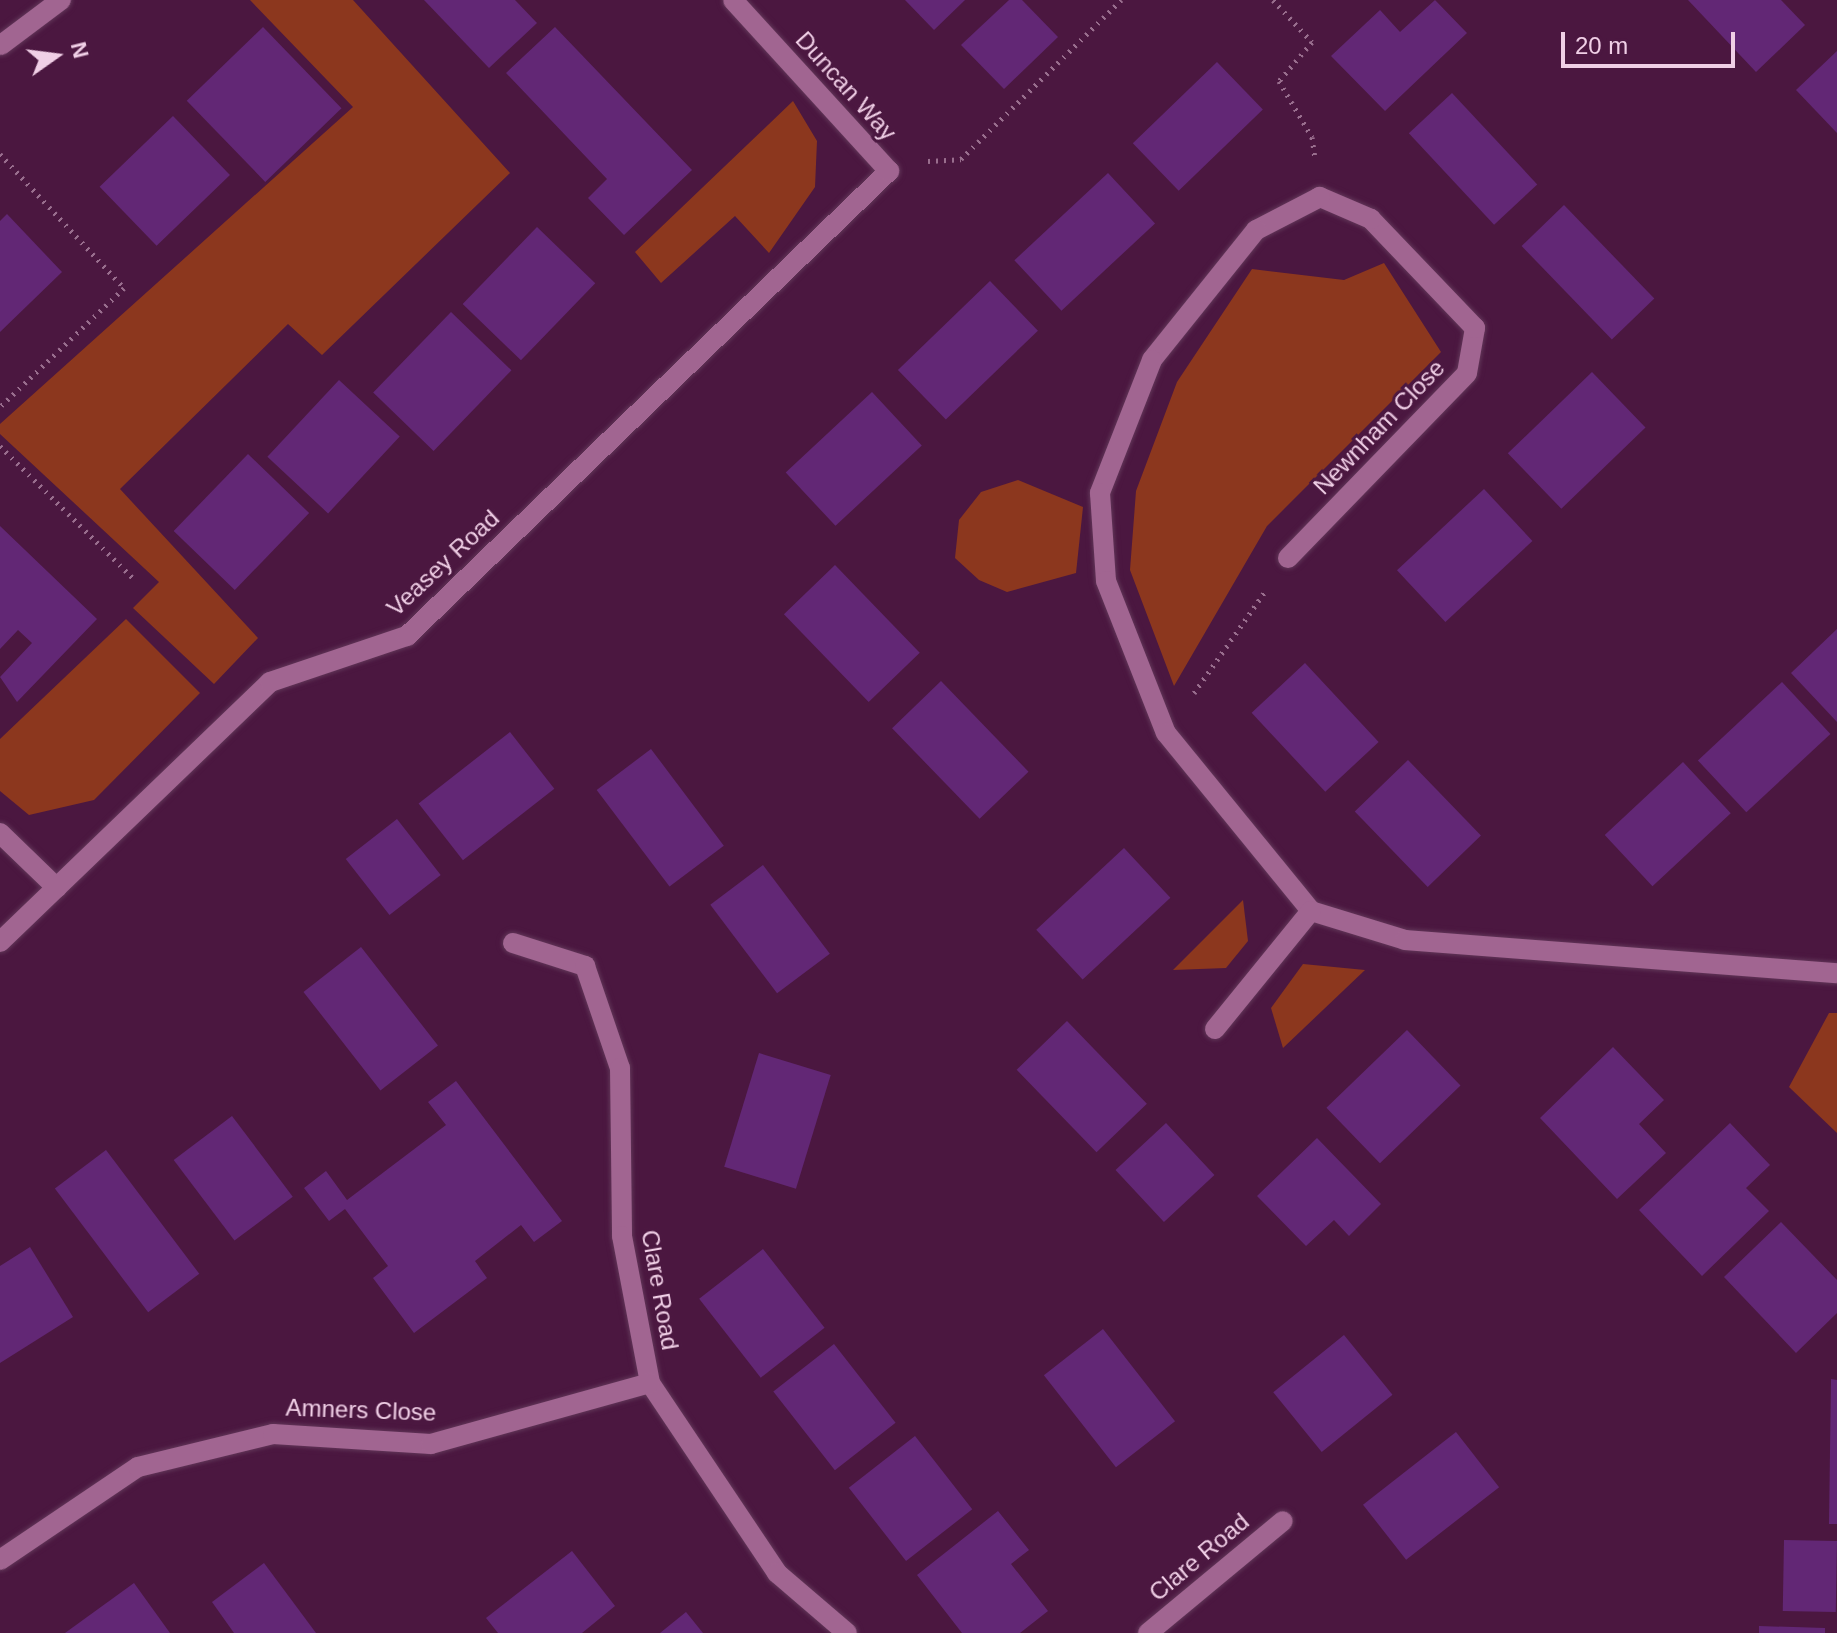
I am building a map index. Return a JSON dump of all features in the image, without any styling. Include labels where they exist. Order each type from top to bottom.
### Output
[{"type":"street","points":[[1,45],[61,0]]},
{"type":"street","name":"Duncan Way","points":[[733,0],[889,171]]},
{"type":"street","name":"Veasey Road","points":[[0,942],[270,682],[407,636],[889,171]]},
{"type":"street","points":[[1320,197],[1256,230],[1152,360],[1100,493],[1106,581],[1166,733],[1311,911],[1405,940],[1837,973]]},
{"type":"street","name":"Newnham Close","points":[[1288,558],[1467,373],[1475,328],[1371,219],[1320,197]]},
{"type":"street","points":[[0,833],[57,888]]},
{"type":"street","points":[[1215,1029],[1311,911]]},
{"type":"street","name":"Clare Road","points":[[513,943],[585,966],[620,1068],[622,1236],[650,1383],[777,1573],[847,1633]]},
{"type":"street","name":"Amners Close","points":[[0,1560],[138,1467],[273,1434],[431,1444],[650,1383]]},
{"type":"street","name":"Clare Road","points":[[1148,1633],[1283,1521]]},
{"type":"path","points":[[889,171],[961,159],[1121,0]]},
{"type":"path","points":[[1273,0],[1312,42],[1279,81],[1312,137],[1320,197]]},
{"type":"path","points":[[0,154],[124,288],[0,407]]},
{"type":"path","points":[[0,446],[136,581]]},
{"type":"path","points":[[1166,733],[1288,558]]},
{"type":"shaded area","points":[[250,0],[353,0],[510,173],[322,355],[288,324],[120,489],[258,638],[214,684],[133,608],[159,582],[0,434],[0,424],[353,107]]},
{"type":"shaded area","points":[[793,101],[817,141],[815,187],[769,253],[735,216],[661,283],[635,252]]},
{"type":"shaded area","points":[[1384,263],[1441,352],[1267,526],[1174,686],[1130,570],[1136,491],[1177,382],[1252,269],[1344,280]]},
{"type":"shaded area","points":[[1018,480],[1083,507],[1076,573],[1007,592],[979,580],[955,558],[959,520],[981,492]]},
{"type":"shaded area","points":[[126,619],[200,693],[94,800],[29,815],[0,791],[0,739]]},
{"type":"shaded area","points":[[1243,900],[1248,941],[1226,968],[1173,970]]},
{"type":"shaded area","points":[[1303,964],[1365,970],[1283,1048],[1271,1008]]},
{"type":"shaded area","points":[[1829,1013],[1837,1013],[1837,1133],[1789,1087]]},
{"type":"building","points":[[424,0],[515,0],[537,23],[489,68]]},
{"type":"building","points":[[905,0],[965,0],[934,30]]},
{"type":"building","points":[[1009,0],[1022,0],[1058,37],[1004,89],[961,45]]},
{"type":"building","points":[[1435,0],[1467,33],[1385,111],[1331,56],[1380,10],[1400,32]]},
{"type":"building","points":[[1688,0],[1781,0],[1805,25],[1756,72]]},
{"type":"building","points":[[263,27],[341,108],[265,182],[187,101]]},
{"type":"building","points":[[555,27],[692,170],[624,235],[588,198],[607,179],[506,73]]},
{"type":"building","points":[[1837,51],[1837,133],[1796,90]]},
{"type":"building","points":[[1217,62],[1263,109],[1179,191],[1133,143]]},
{"type":"building","points":[[1452,93],[1537,184],[1494,225],[1409,133]]},
{"type":"building","points":[[173,116],[230,175],[157,246],[100,187]]},
{"type":"building","points":[[1108,173],[1155,223],[1061,311],[1014,260]]},
{"type":"building","points":[[1564,205],[1654,299],[1612,339],[1522,246]]},
{"type":"building","points":[[7,214],[62,272],[0,332],[0,221]]},
{"type":"building","points":[[537,227],[595,283],[521,360],[463,304]]},
{"type":"building","points":[[990,281],[1038,331],[946,420],[898,370]]},
{"type":"building","points":[[451,312],[511,370],[434,451],[373,393]]},
{"type":"building","points":[[1592,372],[1645,427],[1561,509],[1508,453]]},
{"type":"building","points":[[339,380],[400,437],[328,513],[267,457]]},
{"type":"building","points":[[872,392],[922,445],[835,526],[786,472]]},
{"type":"building","points":[[248,454],[309,513],[235,590],[174,531]]},
{"type":"building","points":[[1484,489],[1532,541],[1445,622],[1397,570]]},
{"type":"building","points":[[0,526],[97,619],[17,702],[0,677],[32,643],[18,630],[0,649]]},
{"type":"building","points":[[835,565],[920,653],[869,702],[784,614]]},
{"type":"building","points":[[1837,629],[1837,722],[1791,673]]},
{"type":"building","points":[[1305,663],[1379,742],[1325,792],[1252,713]]},
{"type":"building","points":[[941,681],[1029,772],[980,819],[892,728]]},
{"type":"building","points":[[1782,682],[1830,734],[1746,812],[1698,760]]},
{"type":"building","points":[[510,732],[554,789],[463,860],[419,803]]},
{"type":"building","points":[[651,749],[724,846],[670,887],[597,790]]},
{"type":"building","points":[[1408,760],[1481,836],[1428,887],[1355,811]]},
{"type":"building","points":[[1683,762],[1731,813],[1652,886],[1605,835]]},
{"type":"building","points":[[397,819],[441,875],[389,915],[346,859]]},
{"type":"building","points":[[1124,848],[1170,898],[1083,980],[1036,930]]},
{"type":"building","points":[[763,865],[830,954],[777,993],[710,905]]},
{"type":"building","points":[[361,947],[438,1046],[380,1090],[303,992]]},
{"type":"building","points":[[1067,1021],[1147,1104],[1097,1152],[1017,1070]]},
{"type":"building","points":[[1407,1030],[1460,1085],[1380,1163],[1326,1108]]},
{"type":"building","points":[[1613,1047],[1664,1100],[1639,1124],[1666,1153],[1617,1199],[1540,1118]]},
{"type":"building","points":[[759,1053],[831,1075],[796,1189],[724,1167]]},
{"type":"building","points":[[456,1081],[562,1221],[534,1242],[521,1225],[475,1261],[487,1278],[414,1333],[373,1278],[388,1266],[345,1209],[329,1221],[304,1188],[326,1171],[347,1200],[446,1125],[428,1102]]},
{"type":"building","points":[[232,1116],[293,1197],[234,1241],[174,1160]]},
{"type":"building","points":[[1166,1123],[1214,1175],[1164,1222],[1116,1170]]},
{"type":"building","points":[[1730,1123],[1770,1165],[1746,1188],[1769,1211],[1702,1276],[1639,1210]]},
{"type":"building","points":[[1317,1138],[1381,1204],[1349,1236],[1334,1220],[1306,1246],[1257,1196]]},
{"type":"building","points":[[106,1150],[199,1274],[148,1312],[55,1189]]},
{"type":"building","points":[[1781,1222],[1837,1280],[1837,1313],[1796,1353],[1724,1277]]},
{"type":"building","points":[[30,1247],[73,1317],[0,1363],[0,1266]]},
{"type":"building","points":[[763,1249],[825,1328],[761,1378],[699,1299]]},
{"type":"building","points":[[1103,1329],[1175,1421],[1116,1467],[1044,1375]]},
{"type":"building","points":[[1344,1335],[1392,1395],[1322,1452],[1273,1392]]},
{"type":"building","points":[[834,1344],[896,1423],[835,1470],[773,1391]]},
{"type":"building","points":[[1831,1379],[1837,1380],[1837,1524],[1829,1524]]},
{"type":"building","points":[[1456,1432],[1499,1487],[1406,1560],[1363,1505]]},
{"type":"building","points":[[915,1436],[972,1509],[906,1561],[849,1488]]},
{"type":"building","points":[[998,1511],[1029,1550],[1011,1564],[1048,1611],[1020,1633],[962,1633],[917,1575]]},
{"type":"building","points":[[1784,1540],[1837,1541],[1836,1612],[1783,1611]]},
{"type":"building","points":[[572,1551],[615,1606],[582,1633],[498,1633],[486,1618]]},
{"type":"building","points":[[264,1563],[316,1633],[234,1633],[212,1602]]},
{"type":"building","points":[[134,1583],[170,1633],[65,1633]]},
{"type":"building","points":[[686,1612],[703,1633],[660,1633]]},
{"type":"building","points":[[1759,1626],[1825,1628],[1825,1633],[1759,1633]]}]
